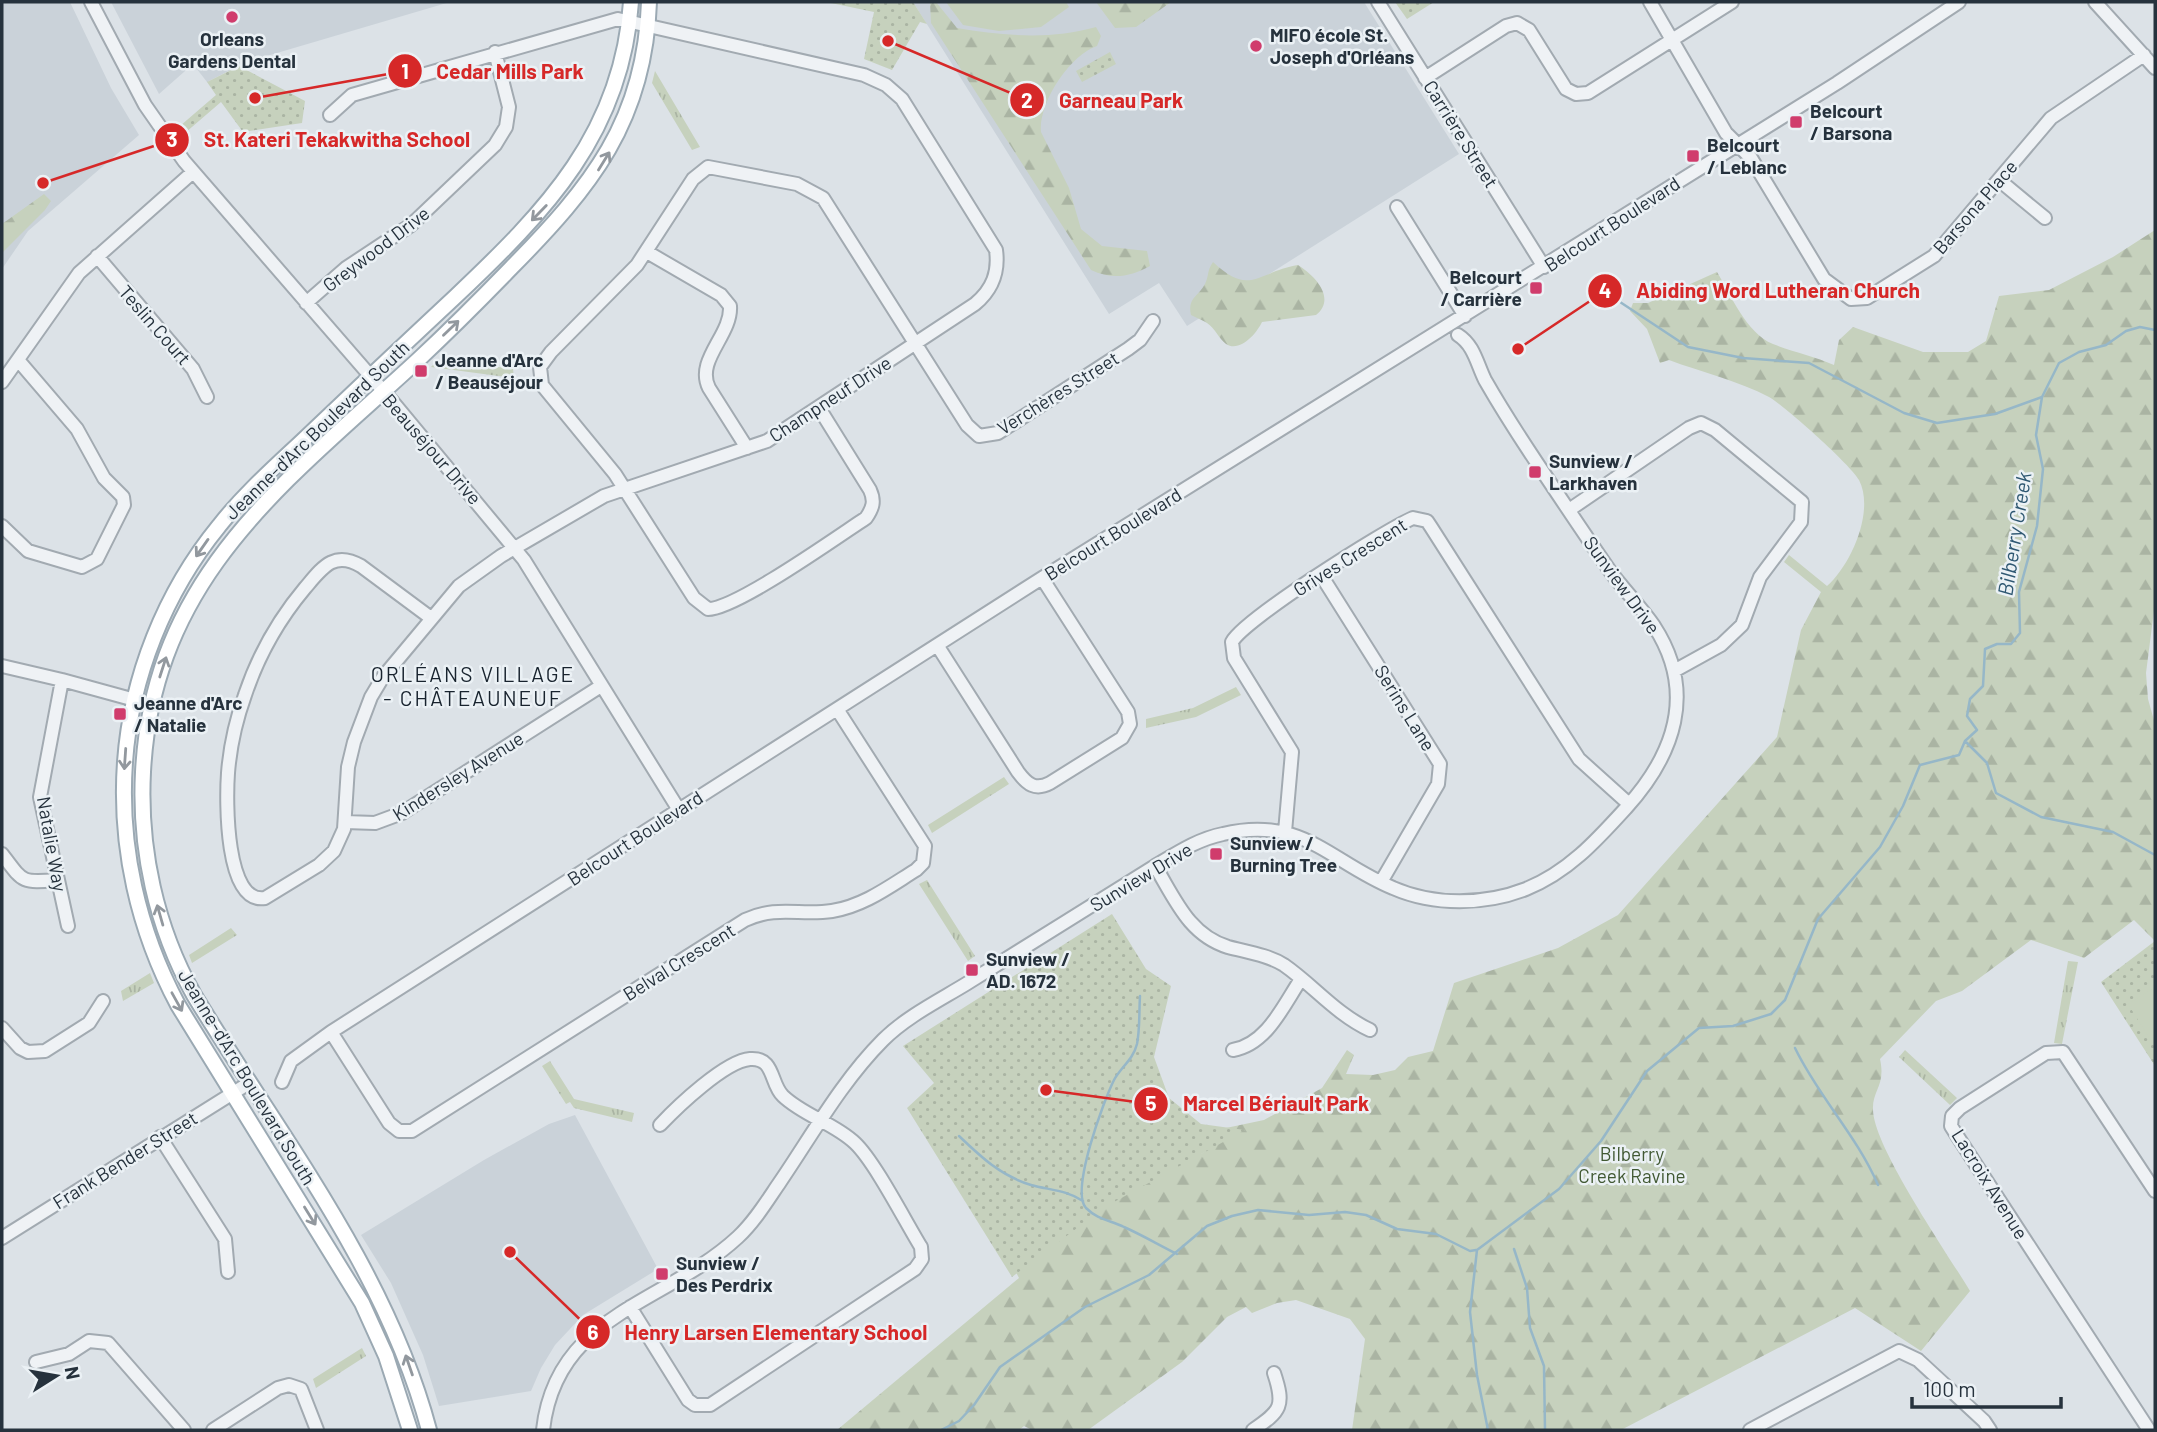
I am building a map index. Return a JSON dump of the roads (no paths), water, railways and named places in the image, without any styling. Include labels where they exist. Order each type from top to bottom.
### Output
[{"type":"main road","name":"Jeanne-d'Arc Boulevard South","points":[[410,1430],[386,1356],[362,1303],[165,980],[148,938],[136,894],[124,803],[126,748],[147,656],[165,613],[205,544],[262,479],[484,270],[567,181],[584,155],[612,97],[630,22],[631,2]]},
{"type":"main road","name":"Jeanne-d'Arc Boulevard South","points":[[429,1430],[407,1356],[374,1285],[183,976],[158,911],[146,857],[142,810],[143,765],[149,719],[160,673],[177,629],[221,553],[271,495],[496,284],[583,192],[611,150],[631,104],[648,28],[649,2]]},
{"type":"street","name":"Beauséjour Drive","points":[[91,2],[145,106],[193,172],[382,390],[515,549],[679,810]]},
{"type":"street","name":"Carrière Street","points":[[1378,2],[1544,267]]},
{"type":"street","name":"Barsona Place","points":[[1650,2],[1726,133],[1751,158],[1825,279],[1851,299],[1867,298],[1934,256],[2051,118],[2144,55]]},
{"type":"street","points":[[1425,78],[1512,24],[1529,30],[1566,89],[1576,94],[1588,93],[1732,2]]},
{"type":"street","name":"Belcourt Boulevard","points":[[282,1082],[291,1060],[331,1032],[1042,578],[1455,330],[1465,316],[1837,83],[1959,2]]},
{"type":"street","points":[[2095,2],[2155,68]]},
{"type":"street","name":"Champneuf Drive","points":[[330,115],[352,94],[609,19],[630,22],[864,75],[886,85],[902,99],[991,239],[998,262],[985,295],[784,431],[747,448],[624,488],[585,506],[459,586],[383,677],[362,717],[348,767],[345,822],[340,840],[327,858],[265,898],[256,900],[248,896],[239,884],[231,842],[228,774],[244,695],[275,629],[326,564],[340,559],[349,559],[361,566],[431,618]]},
{"type":"street","name":"Greywood Drive","points":[[306,303],[346,268],[411,225],[495,145],[506,127],[509,107],[495,52]]},
{"type":"street","points":[[819,408],[870,489],[874,503],[871,511],[866,518],[723,607],[708,609],[694,598],[624,488],[541,385],[540,367],[647,252],[693,179],[708,167],[808,187],[828,205],[915,344]]},
{"type":"street","points":[[2,382],[61,297],[97,256],[193,172]]},
{"type":"street","points":[[1999,180],[2045,218]]},
{"type":"street","points":[[1397,207],[1465,316]]},
{"type":"street","points":[[647,252],[721,295],[730,306],[728,325],[708,361],[705,377],[747,448]]},
{"type":"street","name":"Teslin Court","points":[[97,256],[192,369],[207,397]]},
{"type":"street","name":"Verchères Street","points":[[915,344],[967,425],[974,432],[986,437],[998,433],[1128,349],[1140,340],[1153,321]]},
{"type":"street","name":"Sunview Drive","points":[[543,1430],[548,1405],[564,1364],[600,1326],[740,1235],[861,1064],[898,1027],[1155,866],[1189,847],[1223,834],[1247,830],[1285,832],[1321,845],[1381,881],[1411,894],[1442,901],[1489,899],[1523,890],[1578,859],[1655,773],[1670,740],[1676,705],[1674,671],[1654,627],[1617,580],[1569,510],[1484,378],[1466,340],[1455,330]]},
{"type":"street","points":[[2,526],[28,551],[82,567],[97,559],[124,505],[123,497],[104,478],[77,429],[18,360]]},
{"type":"street","points":[[1569,510],[1689,428],[1701,424],[1726,439],[1802,502],[1801,522],[1760,577],[1742,625],[1720,645],[1674,671]]},
{"type":"street","name":"Grives Crescent","points":[[1285,832],[1292,752],[1234,658],[1232,642],[1261,615],[1321,575],[1406,522],[1420,518],[1427,521],[1579,759],[1629,804]]},
{"type":"street","name":"Serins Lane","points":[[1321,575],[1440,764],[1438,784],[1381,881]]},
{"type":"street","points":[[937,645],[1026,783],[1038,788],[1044,786],[1101,751],[1128,732],[1128,712],[1042,578]]},
{"type":"street","points":[[2,666],[135,700]]},
{"type":"street","name":"Natalie Way","points":[[62,680],[40,797],[68,926]]},
{"type":"street","name":"Kindersley Avenue","points":[[345,822],[375,823],[402,813],[601,686]]},
{"type":"street","name":"Belval Crescent","points":[[331,1032],[389,1124],[399,1131],[411,1131],[745,920],[772,911],[844,908],[861,903],[916,870],[923,863],[925,846],[837,709]]},
{"type":"street","points":[[2,854],[23,879],[31,883],[56,880]]},
{"type":"street","points":[[1155,866],[1189,922],[1201,935],[1213,942],[1278,961],[1349,1020],[1370,1030]]},
{"type":"street","points":[[1233,1050],[1246,1048],[1261,1038],[1301,979]]},
{"type":"street","points":[[2,1028],[20,1048],[37,1053],[89,1023],[103,1001]]},
{"type":"street","name":"Lacroix Avenue","points":[[2149,1430],[1956,1134],[1951,1126],[1952,1116],[1960,1108],[2046,1053],[2063,1052],[2155,1191]]},
{"type":"street","points":[[630,1307],[688,1400],[702,1407],[710,1405],[804,1346],[920,1265],[921,1247],[860,1148],[822,1120],[782,1096],[766,1064],[749,1059],[741,1061],[684,1099],[660,1125]]},
{"type":"street","name":"Frank Bender Street","points":[[2,1238],[248,1083]]},
{"type":"street","points":[[160,1137],[225,1239],[228,1272]]},
{"type":"street","points":[[36,1362],[69,1354],[89,1341],[108,1343],[184,1430]]},
{"type":"street","points":[[1750,1430],[1899,1351],[1918,1360],[1984,1421],[1990,1430]]},
{"type":"street","points":[[1253,1430],[1274,1416],[1280,1405],[1280,1393],[1274,1373]]},
{"type":"street","points":[[213,1430],[278,1388],[289,1385],[301,1389],[317,1430]]},
{"type":"waterway","points":[[1590,291],[1617,300],[1688,347],[1743,358],[1809,363],[1904,413],[1937,423],[1995,414],[2042,397]]},
{"type":"waterway","name":"Bilberry Creek","points":[[1488,1430],[1477,1375],[1470,1312],[1477,1250],[1559,1189],[1601,1141],[1647,1071],[1699,1028],[1733,1026],[1771,1014],[1785,1000],[1818,919],[1880,847],[1903,806],[1920,765],[1959,755],[1965,741],[1977,730],[1967,716],[1970,699],[1983,686],[1985,649],[1997,644],[2011,644],[2020,633],[2019,592],[2037,526],[2043,469],[2036,435],[2042,397],[2059,363],[2079,352],[2106,345],[2126,331],[2140,327],[2155,330]]},
{"type":"waterway","points":[[1965,741],[1987,763],[1996,793],[2041,817],[2113,832],[2155,855]]},
{"type":"waterway","points":[[1140,996],[1137,1044],[1133,1055],[1114,1080],[1103,1106],[1085,1165],[1082,1198],[1086,1208],[1095,1215],[1177,1254]]},
{"type":"waterway","points":[[1795,1048],[1878,1185]]},
{"type":"waterway","points":[[959,1136],[1010,1176],[1083,1201]]},
{"type":"waterway","points":[[941,1430],[959,1421],[974,1405],[1000,1367],[1085,1307],[1149,1275],[1207,1226],[1232,1216],[1258,1210],[1309,1215],[1345,1212],[1366,1215],[1397,1229],[1436,1234],[1470,1251],[1476,1250]]},
{"type":"waterway","points":[[1514,1249],[1527,1288],[1530,1328],[1544,1366],[1545,1430]]},
{"type":"place","name":"Orleans Gardens Dental","points":[[232,17]]},
{"type":"place","name":"Garneau Park","points":[[888,41]]},
{"type":"place","name":"MIFO école St. Joseph d'Orléans","points":[[1256,46]]},
{"type":"place","name":"Cedar Mills Park","points":[[255,98]]},
{"type":"place","name":"Belcourt / Barsona","points":[[1796,122]]},
{"type":"place","name":"Belcourt / Leblanc","points":[[1693,156]]},
{"type":"place","name":"St. Kateri Tekakwitha School","points":[[43,183]]},
{"type":"place","name":"Belcourt / Carrière","points":[[1536,288]]},
{"type":"place","name":"Abiding Word Lutheran Church","points":[[1518,349]]},
{"type":"place","name":"Jeanne d'Arc / Beauséjour","points":[[421,371]]},
{"type":"place","name":"Sunview / Larkhaven","points":[[1535,472]]},
{"type":"place","name":"Jeanne d'Arc / Natalie","points":[[120,714]]},
{"type":"place","name":"Sunview / Burning Tree","points":[[1216,854]]},
{"type":"place","name":"Sunview / AD. 1672","points":[[972,970]]},
{"type":"place","name":"Marcel Bériault Park","points":[[1046,1090]]},
{"type":"place","name":"Henry Larsen Elementary School","points":[[510,1252]]},
{"type":"place","name":"Sunview / Des Perdrix","points":[[662,1274]]},
{"type":"district","name":"ORLÉANS VILLAGE - CHÂTEAUNEUF","points":[[473,687]]},
{"type":"park label","name":"Bilberry Creek Ravine","points":[[1632,1165]]}]
